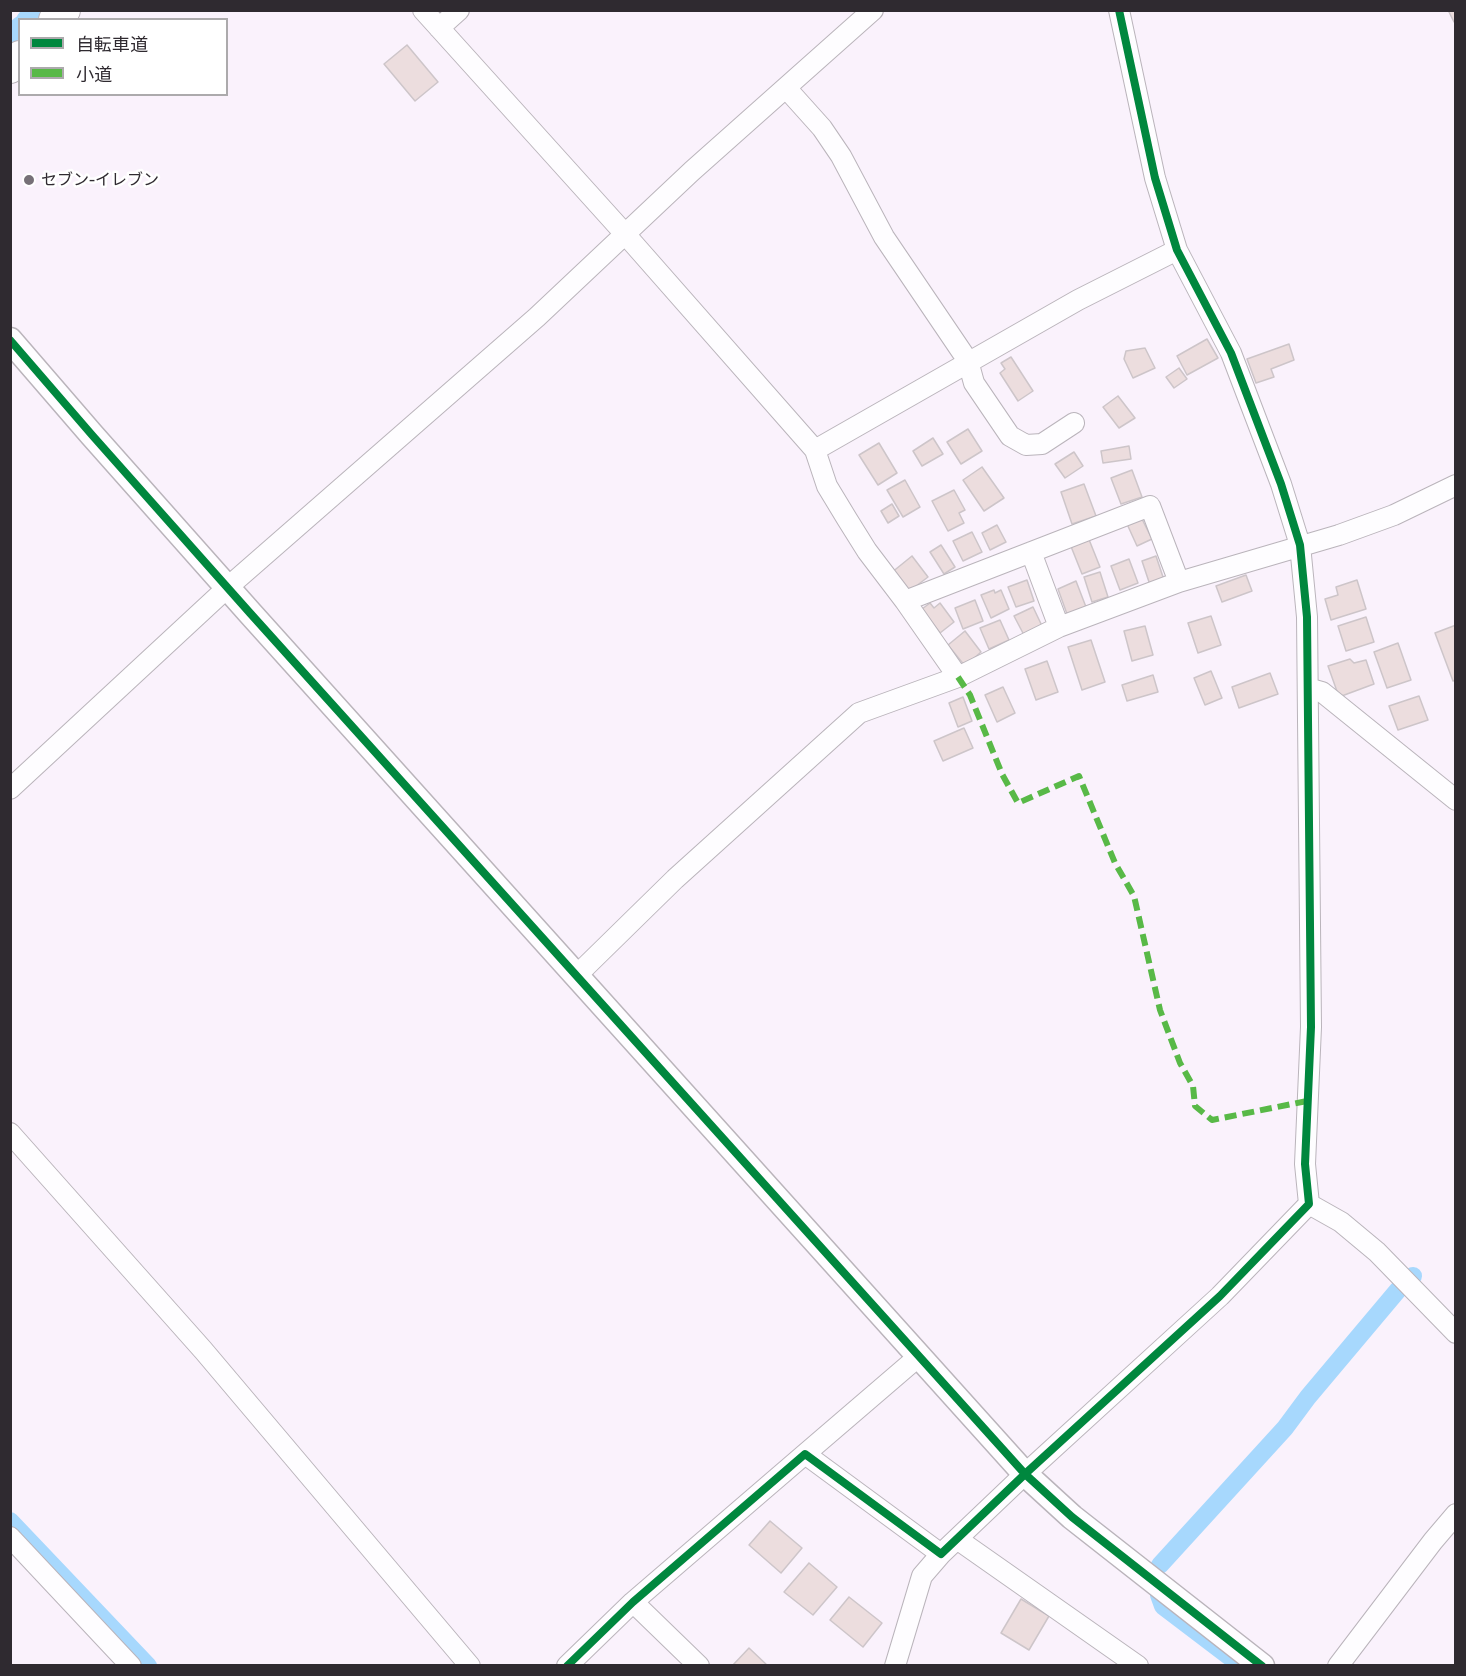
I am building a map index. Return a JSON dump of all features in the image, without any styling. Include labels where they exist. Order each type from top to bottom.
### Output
[{"type":"street","points":[[423,10],[625,234],[815,450],[827,486],[867,551],[958,677]]},
{"type":"street","points":[[439,28],[459,10]]},
{"type":"street","points":[[10,789],[228,587],[537,317],[692,171],[787,89],[873,10]]},
{"type":"street","points":[[895,1665],[922,1576],[941,1554],[1024,1474],[1220,1296],[1309,1204],[1305,1164],[1311,1026],[1308,688],[1307,617],[1300,545],[1281,484],[1231,353],[1199,288],[1177,250],[1155,178],[1119,10]]},
{"type":"street","points":[[787,89],[822,128],[841,156],[885,237],[968,361],[974,382],[1011,436],[1026,445],[1042,444],[1074,423]]},
{"type":"street","points":[[815,450],[1078,300],[1177,250]]},
{"type":"street","points":[[10,340],[85,428],[1024,1474],[1072,1517],[1262,1665]]},
{"type":"street","points":[[577,975],[675,879],[860,714],[958,677],[1059,627],[1179,582],[1339,535],[1394,515],[1455,485]]},
{"type":"street","points":[[905,601],[1150,506],[1179,582]]},
{"type":"street","points":[[1031,552],[1059,627]]},
{"type":"street","points":[[1308,688],[1322,692],[1455,801]]},
{"type":"street","points":[[10,1133],[203,1350],[470,1665]]},
{"type":"street","points":[[1309,1204],[1341,1222],[1377,1252],[1455,1334]]},
{"type":"street","points":[[567,1665],[633,1602],[918,1357]]},
{"type":"street","points":[[805,1454],[941,1554]]},
{"type":"street","points":[[1338,1665],[1455,1515]]},
{"type":"street","points":[[10,1538],[131,1665]]},
{"type":"street","points":[[957,1539],[1138,1665]]},
{"type":"street","points":[[633,1602],[699,1665]]},
{"type":"building","points":[[1448,10],[1456,10],[1456,21],[1454,22]]},
{"type":"building","points":[[407,45],[438,82],[415,101],[384,64]]},
{"type":"building","points":[[1207,339],[1218,358],[1187,375],[1177,356]]},
{"type":"building","points":[[1289,344],[1294,360],[1271,369],[1274,377],[1256,383],[1247,359]]},
{"type":"building","points":[[1145,348],[1155,368],[1133,378],[1124,359],[1126,351]]},
{"type":"building","points":[[1011,357],[1033,391],[1018,401],[1000,373],[1005,369],[1001,363]]},
{"type":"building","points":[[1179,368],[1187,379],[1174,388],[1166,377]]},
{"type":"building","points":[[1118,396],[1135,418],[1119,428],[1103,407]]},
{"type":"building","points":[[968,429],[982,451],[961,464],[947,442]]},
{"type":"building","points":[[933,438],[943,454],[922,466],[913,451]]},
{"type":"building","points":[[879,443],[897,473],[878,485],[859,455]]},
{"type":"building","points":[[1129,446],[1131,459],[1103,463],[1101,451]]},
{"type":"building","points":[[1074,452],[1083,466],[1065,478],[1055,464]]},
{"type":"building","points":[[982,467],[1004,498],[984,511],[963,480]]},
{"type":"building","points":[[1132,470],[1142,497],[1121,504],[1111,478]]},
{"type":"building","points":[[905,480],[920,507],[903,517],[887,490]]},
{"type":"building","points":[[1084,484],[1096,516],[1072,524],[1061,492]]},
{"type":"building","points":[[954,490],[965,510],[959,513],[964,523],[948,531],[932,501]]},
{"type":"building","points":[[892,504],[899,516],[888,523],[881,511]]},
{"type":"building","points":[[1141,517],[1152,539],[1137,546],[1127,524]]},
{"type":"building","points":[[997,525],[1006,542],[990,550],[982,533]]},
{"type":"building","points":[[972,532],[982,552],[963,561],[953,541]]},
{"type":"building","points":[[1088,537],[1100,567],[1082,574],[1070,544]]},
{"type":"building","points":[[941,545],[955,567],[944,574],[930,552]]},
{"type":"building","points":[[912,556],[928,577],[907,593],[891,573]]},
{"type":"building","points":[[1156,556],[1165,583],[1151,588],[1142,561]]},
{"type":"building","points":[[1129,559],[1138,583],[1120,590],[1111,566]]},
{"type":"building","points":[[1100,572],[1108,597],[1092,602],[1084,577]]},
{"type":"building","points":[[1246,575],[1252,591],[1222,602],[1216,586]]},
{"type":"building","points":[[1027,580],[1034,601],[1016,607],[1008,587]]},
{"type":"building","points":[[1357,580],[1366,609],[1331,620],[1325,599],[1338,595],[1336,587]]},
{"type":"building","points":[[1076,581],[1086,607],[1067,614],[1058,589]]},
{"type":"building","points":[[994,590],[995,593],[1001,590],[1009,609],[991,618],[981,595]]},
{"type":"building","points":[[975,600],[983,621],[963,629],[955,608]]},
{"type":"building","points":[[930,603],[934,608],[940,603],[954,622],[940,633],[922,609]]},
{"type":"building","points":[[1033,607],[1043,628],[1025,637],[1014,616]]},
{"type":"building","points":[[1211,616],[1221,645],[1198,653],[1188,623]]},
{"type":"building","points":[[1366,617],[1374,642],[1346,651],[1338,626]]},
{"type":"building","points":[[1000,620],[1009,640],[989,649],[980,628]]},
{"type":"building","points":[[1456,625],[1456,680],[1453,681],[1435,633]]},
{"type":"building","points":[[1145,626],[1153,655],[1132,661],[1124,631]]},
{"type":"building","points":[[965,631],[981,652],[965,666],[948,645]]},
{"type":"building","points":[[1091,640],[1105,682],[1082,690],[1068,647]]},
{"type":"building","points":[[1398,643],[1411,680],[1387,688],[1374,652]]},
{"type":"building","points":[[1350,659],[1354,663],[1366,660],[1374,684],[1339,697],[1328,666]]},
{"type":"building","points":[[1047,661],[1058,692],[1036,700],[1025,669]]},
{"type":"building","points":[[1211,671],[1222,698],[1205,705],[1194,678]]},
{"type":"building","points":[[1270,673],[1278,694],[1239,708],[1232,687]]},
{"type":"building","points":[[1153,675],[1158,692],[1127,701],[1122,685]]},
{"type":"building","points":[[1003,687],[1015,713],[997,722],[985,695]]},
{"type":"building","points":[[1419,696],[1428,720],[1398,730],[1389,706]]},
{"type":"building","points":[[963,697],[972,721],[958,727],[949,703]]},
{"type":"building","points":[[964,728],[973,748],[943,761],[934,741]]},
{"type":"building","points":[[770,1521],[802,1548],[781,1573],[749,1545]]},
{"type":"building","points":[[809,1563],[837,1587],[813,1615],[784,1592]]},
{"type":"building","points":[[849,1597],[882,1623],[863,1647],[830,1620]]},
{"type":"building","points":[[1021,1599],[1049,1616],[1029,1650],[1001,1633]]},
{"type":"building","points":[[749,1648],[768,1666],[732,1666]]},
{"type":"waterway","points":[[27,18],[33,10]]},
{"type":"waterway","points":[[10,35],[18,27]]},
{"type":"waterway","points":[[1160,1565],[1285,1428],[1308,1397],[1398,1290],[1413,1276]]},
{"type":"waterway","points":[[10,1521],[148,1666]]},
{"type":"waterway","points":[[1159,1595],[1163,1606],[1242,1666]]},
{"type":"marked path","points":[[958,677],[970,695],[1002,774],[1018,803],[1079,776],[1115,863],[1134,896],[1160,1010],[1180,1063],[1193,1086],[1195,1106],[1212,1120],[1307,1101]]},
{"type":"cycle path","points":[[567,1666],[633,1602],[805,1454],[941,1554],[1220,1296],[1309,1204],[1305,1164],[1311,1027],[1307,617],[1300,545],[1281,484],[1231,353],[1177,250],[1155,178],[1119,10]]},
{"type":"cycle path","points":[[10,340],[250,613],[1025,1474],[1072,1517],[1262,1666]]},
{"type":"place","name":"セブン-イレブン","points":[[29,180]]}]
